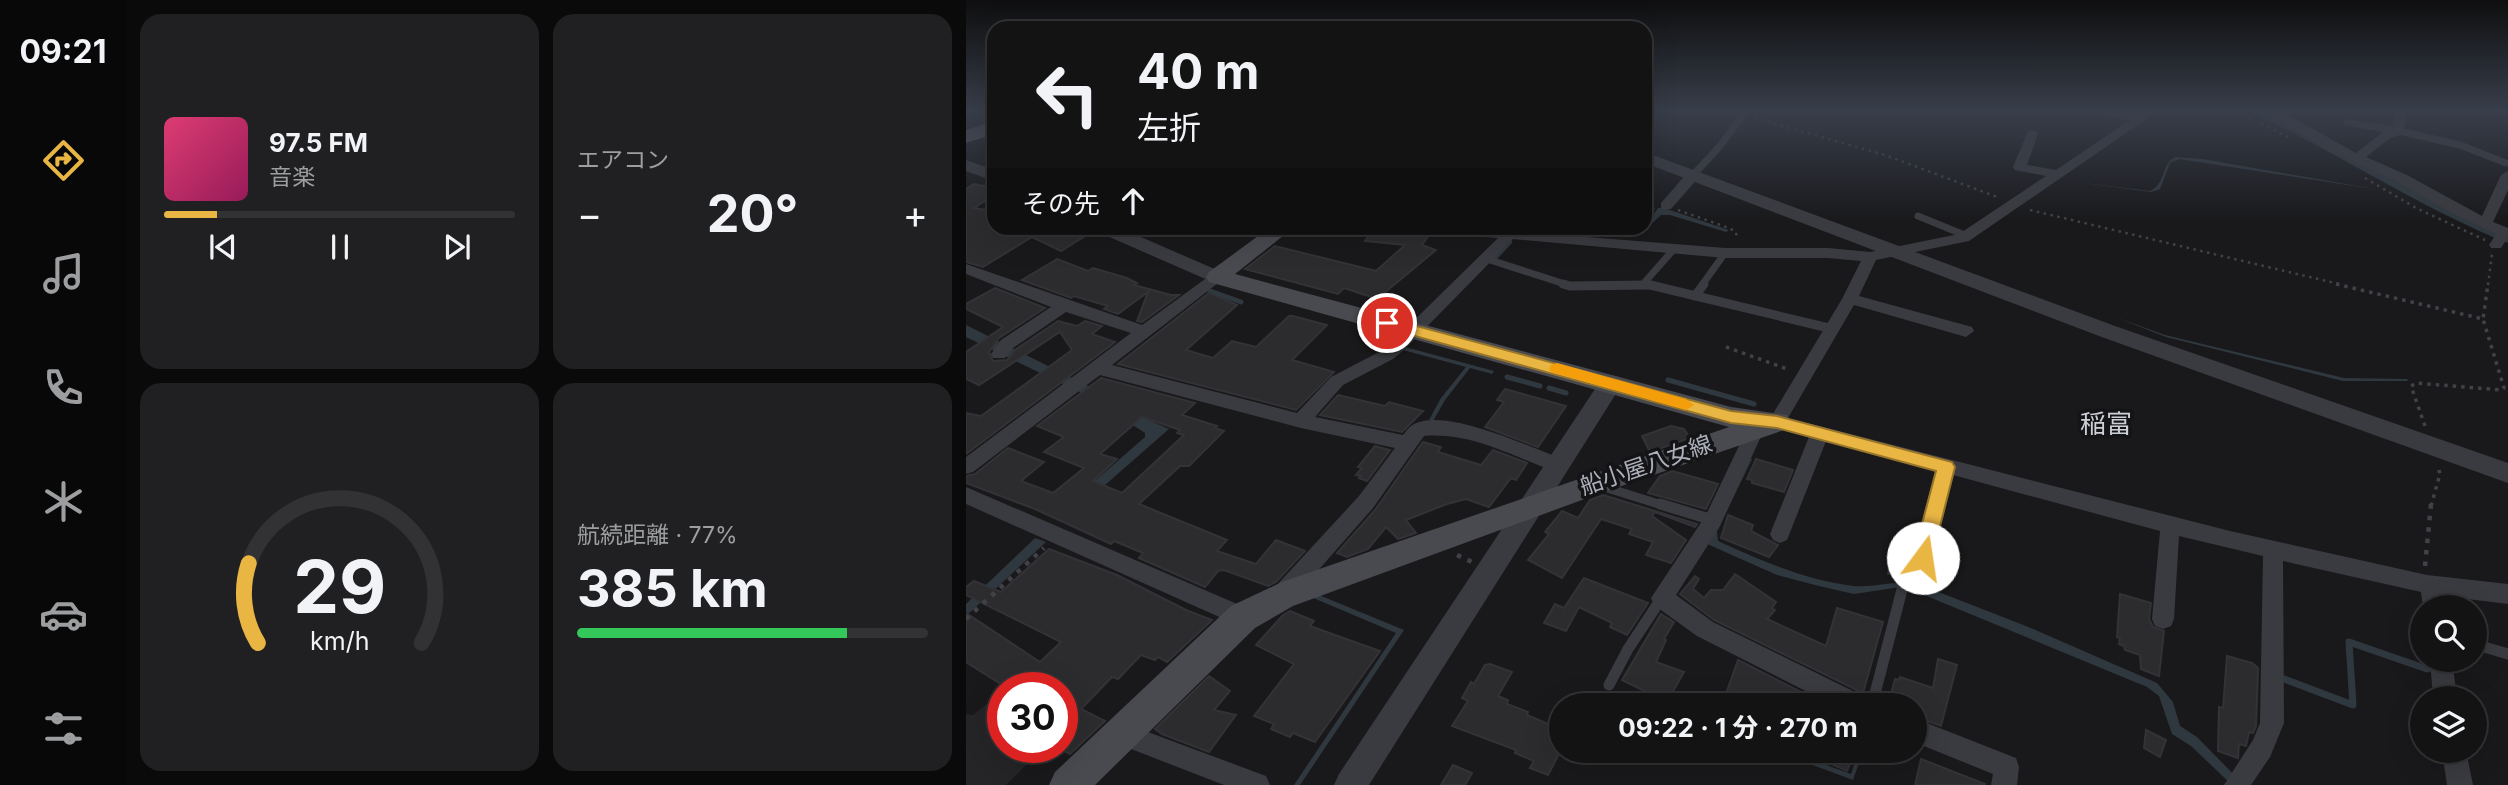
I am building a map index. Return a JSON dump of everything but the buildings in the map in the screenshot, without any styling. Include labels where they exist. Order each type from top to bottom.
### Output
[{"type":"main road","points":[[1217,278],[1273,235]]},
{"type":"main road","name":"船小屋八女線","points":[[1217,278],[1766,427]]},
{"type":"main road","name":"船小屋八女線","points":[[1068,785],[1243,617],[1282,596],[1535,503],[1719,439],[1766,427]]},
{"type":"street","points":[[2027,148],[2020,167],[2060,175]]},
{"type":"street","points":[[1549,235],[1727,253],[1828,253],[1870,257],[1967,236],[2100,148]]},
{"type":"street","points":[[2334,148],[2402,178],[2485,223],[2499,239]]},
{"type":"street","points":[[2357,158],[2370,148]]},
{"type":"street","points":[[1652,159],[2107,331],[2508,473]]},
{"type":"street","points":[[966,165],[987,173]]},
{"type":"street","points":[[2485,223],[2507,166]]},
{"type":"street","points":[[1666,206],[1694,174]]},
{"type":"street","points":[[966,467],[1217,278],[1121,235]]},
{"type":"street","points":[[1301,421],[1336,380],[1387,355],[1509,235]]},
{"type":"street","points":[[1833,693],[1705,629],[1662,598],[1713,520],[1766,427],[1805,375],[1850,299],[1870,257]]},
{"type":"street","points":[[966,269],[1064,306],[1144,331]]},
{"type":"street","points":[[1850,299],[1966,331]]},
{"type":"street","points":[[999,354],[1007,344],[1064,306]]},
{"type":"street","points":[[1098,368],[1301,421],[1408,443]]},
{"type":"street","points":[[1350,785],[1611,383]]},
{"type":"street","points":[[1282,596],[1352,517],[1419,429],[1439,426],[1470,433],[1558,465]]},
{"type":"street","points":[[1766,427],[1821,433],[2170,526],[2273,550],[2428,584],[2508,594]]},
{"type":"street","points":[[1780,534],[1821,433]]},
{"type":"street","points":[[1923,558],[1946,467]]},
{"type":"street","points":[[966,495],[1243,617]]},
{"type":"street","points":[[2163,619],[2170,526]]},
{"type":"street","points":[[2239,783],[2267,744],[2272,723],[2273,550]]},
{"type":"street","points":[[2428,584],[2431,595]]},
{"type":"street","points":[[1121,734],[1257,785]]},
{"type":"street","points":[[1927,735],[2007,767],[2004,785]]},
{"type":"street","points":[[2456,763],[2460,785]]},
{"type":"lane","points":[[1694,174],[1718,148]]},
{"type":"lane","points":[[2466,148],[2507,166]]},
{"type":"lane","points":[[1918,216],[1967,236]]},
{"type":"lane","points":[[1674,249],[1644,283],[1833,329]]},
{"type":"lane","points":[[1695,296],[1727,253]]},
{"type":"lane","points":[[1487,259],[1570,286],[1650,285]]},
{"type":"lane","points":[[1593,483],[1713,520]]},
{"type":"lane","points":[[1875,693],[1904,582]]},
{"type":"lane","points":[[1609,685],[1628,649],[1662,598]]},
{"type":"lane","points":[[2487,648],[2508,654]]},
{"type":"path","points":[[1859,148],[1916,165],[2016,205],[2483,318]]},
{"type":"path","points":[[2360,175],[2436,218],[2499,239],[2493,250],[2483,318],[2486,336],[2504,388],[2501,390],[2431,382],[2410,386],[2440,474],[2432,498],[2427,529],[2428,584]]},
{"type":"path","points":[[1652,210],[1654,207],[1666,206],[1735,232],[1738,237],[1727,253]]},
{"type":"path","points":[[1726,347],[1805,375]]},
{"type":"path","points":[[966,619],[1059,535]]},
{"type":"shaded area","points":[[2321,148],[2339,148],[2508,235],[2508,243],[2475,229]]},
{"type":"shaded area","points":[[2175,157],[2203,159],[2380,190],[2179,159],[2170,163],[2160,189],[2151,192],[2068,181],[2150,191],[2159,184],[2167,164]]},
{"type":"shaded area","points":[[1658,208],[1664,208],[1729,230],[1726,232],[1670,215],[1661,215],[1652,223],[1652,217]]},
{"type":"shaded area","points":[[2115,317],[2165,335],[2344,378],[2408,381],[2343,381],[2166,337]]},
{"type":"shaded area","points":[[966,325],[1116,401],[1122,408],[1169,429],[1089,499],[1089,486],[1145,437],[1145,433],[1088,396],[966,337]]},
{"type":"shaded area","points":[[1405,347],[1494,371],[1492,374],[1470,368],[1445,400],[1433,421],[1429,420],[1441,398],[1466,367],[1403,350]]},
{"type":"shaded area","points":[[1747,457],[1752,459],[1717,531],[1718,541],[1784,569],[1835,583],[1853,586],[1918,584],[2026,626],[2157,683],[2173,702],[2180,726],[2197,737],[2244,785],[2232,785],[2191,746],[2172,734],[2159,696],[2147,687],[1912,590],[1894,588],[1854,594],[1777,575],[1705,543]]},
{"type":"shaded area","points":[[1035,538],[1046,542],[966,616],[966,604]]},
{"type":"shaded area","points":[[1314,593],[1404,630],[1300,785],[1294,785],[1396,633],[1311,597]]},
{"type":"shaded area","points":[[987,704],[987,763],[1028,763],[1006,785],[966,785],[966,714],[973,715]]},
{"type":"shaded area","points":[[1807,763],[1821,763],[1851,774],[1855,763],[1859,763],[1853,780]]},
{"type":"waterway","points":[[1496,257],[1510,242]]},
{"type":"waterway","points":[[1210,291],[1241,302]]},
{"type":"waterway","points":[[1507,377],[1540,386]]},
{"type":"waterway","points":[[1668,380],[1754,404]]},
{"type":"waterway","points":[[1549,388],[1566,393]]},
{"type":"waterway","points":[[2279,677],[2353,705],[2349,642],[2410,663]]},
{"type":"slow traffic","points":[[1557,369],[1686,405]]},
{"type":"district","name":"稲富","points":[[2106,424]]},
{"type":"route","points":[[1387,323],[1731,417],[1777,422],[1946,467],[1923,558]]}]
